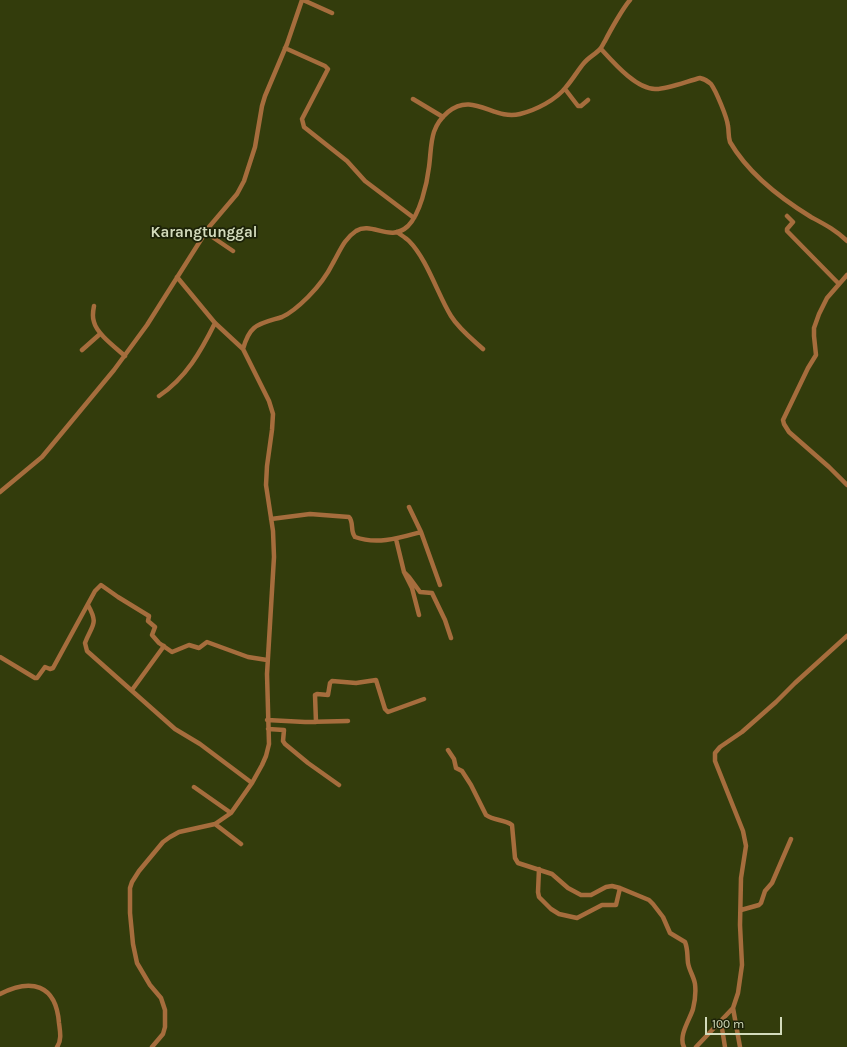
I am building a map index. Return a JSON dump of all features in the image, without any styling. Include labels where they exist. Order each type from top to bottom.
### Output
[{"type":"street","points":[[0,492],[42,458],[124,356],[147,325],[205,232],[233,199],[244,181],[255,147],[262,106],[303,0],[332,13]]},
{"type":"street","points":[[243,349],[254,327],[288,314],[312,293],[333,264],[342,245],[353,233],[359,230],[367,229],[389,233],[397,232],[405,228],[414,218],[426,183],[433,132],[443,117],[457,106],[464,104],[478,106],[501,114],[520,114],[552,99],[565,89],[590,56],[601,49],[630,0]]},
{"type":"street","points":[[285,48],[327,68],[327,71],[302,119],[304,128],[347,161],[365,181],[414,218]]},
{"type":"street","points":[[601,49],[632,79],[651,89],[660,89],[700,78],[708,82],[715,91],[725,114],[729,126],[728,136],[730,142],[753,172],[783,198],[811,217],[832,228],[847,241]]},
{"type":"street","points":[[565,89],[578,106],[581,106],[588,100]]},
{"type":"street","points":[[413,99],[443,117]]},
{"type":"street","points":[[787,216],[792,222],[787,231],[839,284]]},
{"type":"street","points":[[205,232],[233,251]]},
{"type":"street","points":[[397,232],[407,239],[413,246],[454,321],[483,349]]},
{"type":"street","points":[[847,275],[827,298],[818,314],[814,336],[816,355],[808,368],[783,420],[789,432],[847,485]]},
{"type":"street","points":[[152,1047],[163,1034],[165,1027],[165,1010],[161,998],[137,963],[133,944],[130,913],[130,888],[132,882],[139,870],[163,842],[170,837],[179,832],[215,824],[232,813],[252,783],[266,756],[268,744],[267,660],[274,557],[273,531],[267,499],[267,466],[273,414],[269,401],[243,349],[215,323],[177,277]]},
{"type":"street","points":[[94,306],[94,324],[100,334],[124,356]]},
{"type":"street","points":[[159,396],[186,373],[205,343],[215,323]]},
{"type":"street","points":[[82,350],[100,334]]},
{"type":"street","points":[[409,507],[421,532],[440,584]]},
{"type":"street","points":[[270,519],[310,514],[349,517],[352,519],[352,533],[355,537],[375,542],[396,539],[421,532]]},
{"type":"street","points":[[396,539],[404,572],[412,588],[419,615]]},
{"type":"street","points":[[404,572],[420,592],[430,592],[432,594],[445,620],[451,638]]},
{"type":"street","points":[[0,657],[33,678],[37,678],[45,667],[50,669],[53,668],[96,589],[100,585],[103,585],[118,597],[150,616],[148,621],[155,627],[152,635],[173,653],[189,645],[199,648],[208,642],[248,657],[267,660]]},
{"type":"street","points":[[88,605],[93,615],[94,624],[85,643],[86,649],[175,729],[205,747],[252,783]]},
{"type":"street","points":[[696,1047],[733,1008],[738,993],[742,965],[741,878],[746,852],[745,840],[715,761],[715,753],[720,747],[742,732],[776,702],[847,636]]},
{"type":"street","points":[[132,690],[164,646]]},
{"type":"street","points":[[316,722],[315,695],[328,695],[330,683],[332,681],[356,683],[376,680],[384,708],[388,712],[424,699]]},
{"type":"street","points":[[267,720],[316,722],[348,721]]},
{"type":"street","points":[[268,729],[284,730],[283,741],[285,744],[308,763],[339,785]]},
{"type":"street","points":[[448,750],[454,759],[456,768],[462,771],[471,785],[486,815],[490,818],[509,822],[512,825],[515,858],[518,863],[552,874],[568,888],[581,895],[591,895],[606,887],[612,886],[652,901],[663,917],[670,933],[683,940],[687,946],[688,964],[695,983],[693,1008],[682,1037],[684,1047]]},
{"type":"street","points":[[194,787],[232,813]]},
{"type":"street","points":[[215,824],[241,844]]},
{"type":"street","points":[[741,910],[761,904],[764,892],[772,883],[791,839]]},
{"type":"street","points":[[539,869],[538,892],[540,899],[554,911],[572,917],[578,918],[602,905],[616,905],[620,888]]},
{"type":"street","points":[[0,994],[13,988],[25,986],[37,987],[49,993],[56,1005],[59,1021],[60,1038],[57,1047]]},
{"type":"street","points":[[733,1008],[740,1047]]},
{"type":"street","points":[[721,1022],[725,1047]]},
{"type":"district","name":"Karangtunggal","points":[[204,233]]}]
